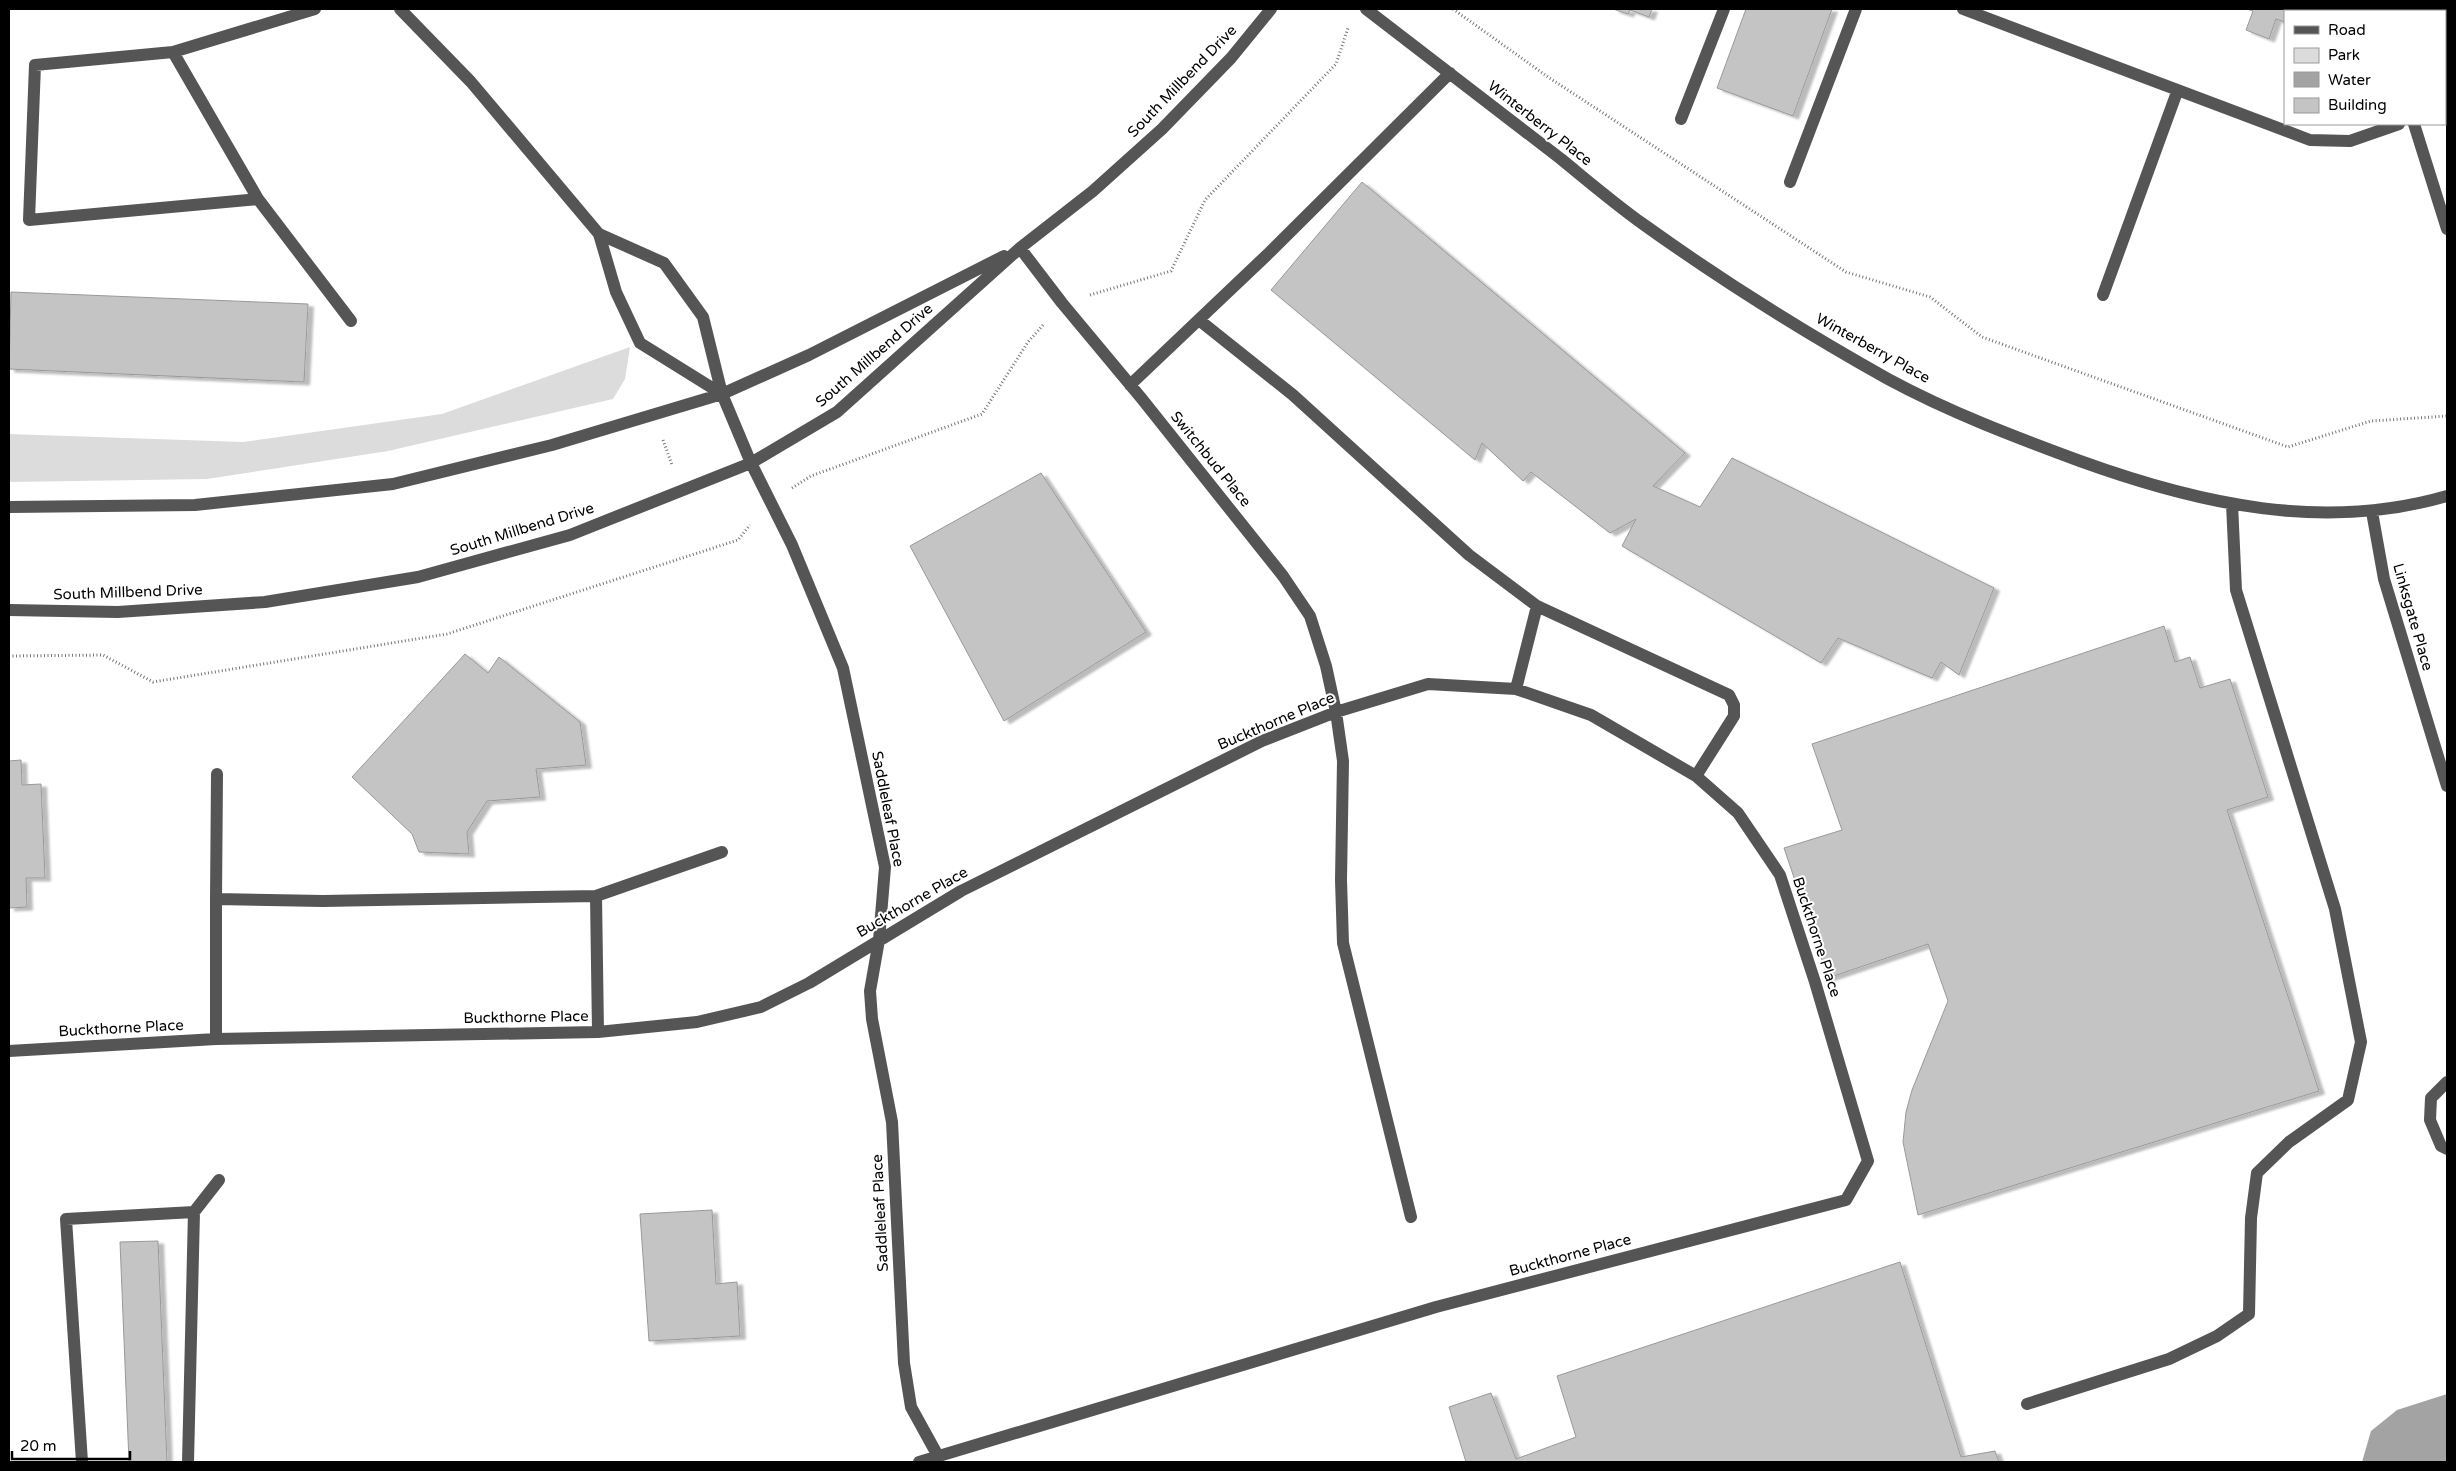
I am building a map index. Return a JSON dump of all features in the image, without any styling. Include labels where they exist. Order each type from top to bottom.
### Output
[{"type":"street","points":[[258,199],[29,220],[36,65],[173,52],[315,9]]},
{"type":"street","points":[[400,9],[471,82],[599,234],[616,292],[640,344],[722,394]]},
{"type":"street","name":"South Millbend Drive","points":[[9,610],[118,612],[264,602],[418,577],[570,535],[751,464],[837,412],[1020,248],[1093,191],[1162,129],[1232,58],[1271,9]]},
{"type":"street","name":"Winterberry Place","points":[[1366,9],[1641,223],[1728,282],[1890,380],[2015,437],[2117,474],[2218,502],[2297,513],[2372,512],[2420,504],[2447,496]]},
{"type":"street","points":[[1681,119],[1724,9]]},
{"type":"street","points":[[1790,182],[1856,9]]},
{"type":"street","points":[[1962,9],[2177,92],[2310,140],[2350,141],[2396,125]]},
{"type":"street","points":[[173,52],[258,199],[351,320]]},
{"type":"street","points":[[1130,385],[1199,320],[1450,73]]},
{"type":"street","points":[[2103,295],[2177,92]]},
{"type":"street","points":[[2414,125],[2447,229]]},
{"type":"street","name":"Saddleleaf Place","points":[[599,234],[664,263],[703,317],[722,394],[751,464],[792,545],[844,668],[885,867],[879,940],[870,991],[872,1019],[892,1122],[904,1363],[911,1407],[938,1456]]},
{"type":"street","name":"South Millbend Drive","points":[[9,507],[195,505],[393,484],[552,445],[722,394],[809,355],[1020,248]]},
{"type":"street","name":"Switchbud Place","points":[[1020,248],[1062,304],[1130,385],[1283,576],[1310,616],[1326,666],[1336,712],[1342,761],[1341,880],[1343,944],[1411,1217]]},
{"type":"street","points":[[1199,320],[1293,394],[1469,555],[1537,606],[1729,695],[1734,705],[1734,716],[1696,776]]},
{"type":"street","points":[[2028,1404],[2169,1359],[2217,1336],[2249,1314],[2251,1218],[2257,1173],[2289,1142],[2348,1100],[2361,1042],[2337,918],[2236,590],[2232,504]]},
{"type":"street","name":"Linksgate Place","points":[[2372,512],[2384,579],[2447,786]]},
{"type":"street","points":[[1516,689],[1537,606]]},
{"type":"street","name":"Buckthorne Place","points":[[9,1051],[216,1039],[598,1032],[698,1022],[761,1007],[809,983],[970,886],[1262,741],[1336,712],[1428,684],[1516,689],[1591,715],[1696,776],[1738,813],[1780,874],[1815,982],[1868,1161],[1846,1200],[1436,1307],[919,1462]]},
{"type":"street","points":[[216,1039],[217,774]]},
{"type":"street","points":[[216,899],[323,901],[596,896],[722,852]]},
{"type":"street","points":[[596,896],[598,1032]]},
{"type":"street","points":[[2447,1082],[2431,1098],[2430,1120],[2441,1146],[2447,1149]]},
{"type":"street","points":[[188,1462],[194,1212],[219,1180]]},
{"type":"street","points":[[82,1462],[66,1220],[194,1212]]},
{"type":"path","points":[[1453,9],[1548,77],[1846,272],[1930,297],[1982,337],[2288,447],[2371,421],[2447,416]]},
{"type":"path","points":[[661,438],[675,472]]},
{"type":"green space","points":[[630,347],[625,379],[613,399],[388,451],[207,479],[9,482],[9,434],[243,442],[442,414]]},
{"type":"water","points":[[2447,1394],[2447,1462],[2362,1462],[2371,1431],[2397,1410]]},
{"type":"building","points":[[1613,9],[1652,9],[1649,17],[1630,10],[1628,14]]},
{"type":"building","points":[[1746,9],[1832,9],[1793,116],[1717,88]]},
{"type":"building","points":[[2247,9],[2349,9],[2284,10],[2284,22],[2276,19],[2269,39],[2246,30],[2253,11]]},
{"type":"building","points":[[1362,182],[1685,453],[1653,486],[1700,507],[1732,458],[1994,588],[1959,675],[1941,662],[1932,678],[1838,638],[1821,663],[1622,546],[1636,519],[1610,533],[1531,472],[1523,481],[1482,443],[1475,460],[1271,290]]},
{"type":"building","points":[[11,292],[308,304],[304,382],[9,369]]},
{"type":"building","points":[[1041,473],[1146,632],[1004,721],[910,546]]},
{"type":"building","points":[[2164,626],[2175,662],[2190,657],[2200,688],[2230,679],[2268,797],[2227,810],[2319,1091],[1918,1215],[1903,1142],[1906,1112],[1912,1090],[1948,1001],[1928,944],[1828,978],[1784,848],[1842,830],[1812,744]]},
{"type":"building","points":[[465,654],[488,673],[499,657],[580,722],[586,765],[536,769],[540,797],[487,801],[467,832],[469,854],[419,852],[412,834],[352,777]]},
{"type":"building","points":[[21,760],[22,785],[41,784],[45,878],[26,878],[27,907],[9,908],[9,761]]},
{"type":"building","points":[[712,1210],[716,1284],[737,1282],[740,1336],[649,1341],[640,1214]]},
{"type":"building","points":[[158,1241],[167,1462],[129,1462],[120,1242]]},
{"type":"building","points":[[1900,1262],[1961,1457],[1995,1451],[1999,1462],[1466,1462],[1449,1407],[1491,1393],[1516,1459],[1576,1437],[1557,1376]]}]
